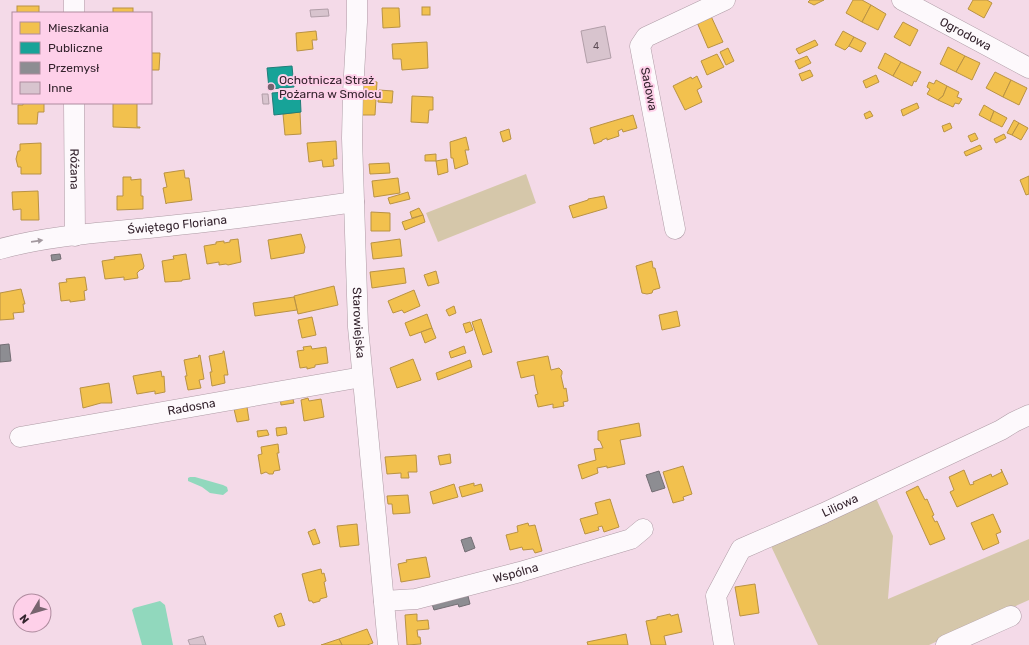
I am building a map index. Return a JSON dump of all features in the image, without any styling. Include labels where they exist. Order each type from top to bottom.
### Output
[{"type":"street","points":[[74,0],[74,12]]},
{"type":"street","name":"Starowiejska","points":[[357,0],[352,138],[358,327],[388,645]]},
{"type":"street","name":"Sadowa","points":[[675,229],[640,46],[646,38],[725,0]]},
{"type":"street","name":"Ogrodowa","points":[[902,0],[1029,68]]},
{"type":"street","name":"Różana","points":[[74,104],[75,236]]},
{"type":"street","name":"Świętego Floriana","points":[[0,248],[75,236],[220,221],[354,202]]},
{"type":"street","name":"Radosna","points":[[20,436],[362,377]]},
{"type":"street","name":"Liliowa","points":[[724,645],[716,596],[741,549],[994,433],[1029,415]]},
{"type":"street","name":"Wspólna","points":[[384,601],[416,599],[520,572],[631,539],[643,529]]},
{"type":"street","points":[[946,645],[1012,616]]},
{"type":"shaded area","points":[[526,174],[536,203],[438,242],[426,213]]},
{"type":"shaded area","points":[[190,477],[223,485],[227,487],[228,491],[223,495],[210,493],[202,487],[188,481],[188,478]]},
{"type":"shaded area","points":[[875,496],[893,536],[888,599],[1029,539],[1029,600],[929,645],[818,645],[770,544]]},
{"type":"shaded area","points":[[160,601],[165,605],[173,645],[142,645],[132,610],[134,608]]},
{"type":"building: Mieszkania","points":[[810,0],[824,0],[814,5],[808,2]]},
{"type":"building: Mieszkania","points":[[853,0],[862,0],[871,5],[862,22],[846,13]]},
{"type":"building: Mieszkania","points":[[973,0],[987,0],[992,3],[984,18],[968,9]]},
{"type":"building: Mieszkania","points":[[871,5],[886,14],[878,30],[862,22]]},
{"type":"building: Mieszkania","points":[[17,6],[39,6],[39,12],[17,12]]},
{"type":"building: Mieszkania","points":[[422,7],[430,7],[430,15],[422,15]]},
{"type":"building: Mieszkania","points":[[113,8],[133,8],[133,12],[113,12]]},
{"type":"building: Mieszkania","points":[[382,8],[399,8],[400,27],[383,28]]},
{"type":"building: Mieszkania","points":[[710,14],[723,42],[708,48],[696,20]]},
{"type":"building: Mieszkania","points":[[903,22],[918,30],[910,46],[894,37]]},
{"type":"building: Mieszkania","points":[[316,31],[317,40],[312,40],[313,49],[297,51],[296,33]]},
{"type":"building: Mieszkania","points":[[843,31],[854,37],[845,50],[835,45]]},
{"type":"building: Mieszkania","points":[[854,37],[866,43],[861,52],[849,46]]},
{"type":"building: Mieszkania","points":[[815,40],[818,45],[799,54],[796,49]]},
{"type":"building: Mieszkania","points":[[427,42],[428,68],[402,70],[401,59],[393,59],[392,44]]},
{"type":"building: Mieszkania","points":[[948,47],[965,56],[956,72],[940,64]]},
{"type":"building: Mieszkania","points":[[728,48],[734,61],[726,65],[720,52]]},
{"type":"building: Mieszkania","points":[[152,53],[160,53],[159,70],[152,70]]},
{"type":"building: Mieszkania","points":[[885,53],[901,62],[893,76],[878,68]]},
{"type":"building: Mieszkania","points":[[717,54],[724,67],[707,75],[701,61]]},
{"type":"building: Mieszkania","points":[[807,56],[811,63],[799,69],[795,61]]},
{"type":"building: Mieszkania","points":[[965,56],[980,63],[972,80],[956,72]]},
{"type":"building: Mieszkania","points":[[901,62],[921,72],[916,82],[914,81],[912,86],[893,76]]},
{"type":"building: Mieszkania","points":[[810,70],[813,76],[802,81],[799,74]]},
{"type":"building: Mieszkania","points":[[995,72],[1011,80],[1003,97],[986,88]]},
{"type":"building: Mieszkania","points":[[876,75],[879,82],[866,88],[863,81]]},
{"type":"building: Mieszkania","points":[[697,76],[702,87],[697,90],[702,102],[685,110],[673,86],[691,77],[692,79]]},
{"type":"building: Mieszkania","points":[[936,80],[947,86],[943,96],[938,100],[927,94],[930,89],[927,87],[929,82],[934,84]]},
{"type":"building: Mieszkania","points":[[1011,80],[1027,88],[1019,105],[1003,97]]},
{"type":"building: Mieszkania","points":[[363,81],[377,82],[375,115],[361,115]]},
{"type":"building: Mieszkania","points":[[947,86],[959,92],[957,97],[962,99],[959,104],[955,103],[953,107],[938,100],[943,96]]},
{"type":"building: Mieszkania","points":[[379,90],[393,91],[392,103],[378,102]]},
{"type":"building: Mieszkania","points":[[412,96],[433,97],[433,110],[429,110],[428,123],[411,122]]},
{"type":"building: Mieszkania","points":[[917,103],[919,108],[903,116],[901,110]]},
{"type":"building: Mieszkania","points":[[44,104],[44,112],[38,112],[37,124],[18,124],[18,105]]},
{"type":"building: Mieszkania","points":[[113,104],[137,104],[137,127],[140,128],[113,127]]},
{"type":"building: Mieszkania","points":[[984,105],[994,111],[990,121],[979,115]]},
{"type":"building: Mieszkania","points":[[870,111],[873,116],[866,119],[864,114]]},
{"type":"building: Mieszkania","points":[[994,111],[1007,118],[1002,127],[990,121]]},
{"type":"building: Mieszkania","points":[[300,112],[301,134],[285,135],[283,114]]},
{"type":"building: Mieszkania","points":[[633,115],[637,128],[623,132],[622,129],[618,131],[619,136],[607,140],[607,138],[594,144],[590,128]]},
{"type":"building: Mieszkania","points":[[1014,120],[1019,123],[1012,135],[1007,133]]},
{"type":"building: Mieszkania","points":[[950,123],[952,128],[944,132],[942,126]]},
{"type":"building: Mieszkania","points":[[1019,123],[1028,128],[1021,140],[1012,135]]},
{"type":"building: Mieszkania","points":[[509,129],[511,139],[503,142],[500,132]]},
{"type":"building: Mieszkania","points":[[975,133],[978,139],[971,142],[968,136]]},
{"type":"building: Mieszkania","points":[[1004,134],[1006,138],[996,143],[994,139]]},
{"type":"building: Mieszkania","points":[[466,137],[469,150],[465,150],[468,164],[455,169],[453,158],[451,158],[450,142]]},
{"type":"building: Mieszkania","points":[[336,141],[337,159],[333,159],[334,166],[323,167],[322,160],[309,162],[307,143]]},
{"type":"building: Mieszkania","points":[[41,143],[41,174],[21,174],[21,167],[18,167],[16,159],[18,151],[20,151],[20,144]]},
{"type":"building: Mieszkania","points":[[980,145],[982,149],[966,156],[964,152]]},
{"type":"building: Mieszkania","points":[[436,154],[436,161],[425,161],[425,155]]},
{"type":"building: Mieszkania","points":[[447,159],[448,172],[438,175],[436,161]]},
{"type":"building: Mieszkania","points":[[389,163],[390,173],[370,174],[369,164]]},
{"type":"building: Mieszkania","points":[[184,170],[185,178],[189,178],[192,200],[166,204],[163,188],[167,187],[164,173]]},
{"type":"building: Mieszkania","points":[[1029,176],[1029,194],[1026,195],[1020,180]]},
{"type":"building: Mieszkania","points":[[123,177],[131,177],[131,180],[141,179],[143,209],[117,210],[117,196],[123,196]]},
{"type":"building: Mieszkania","points":[[398,178],[400,193],[374,197],[372,181]]},
{"type":"building: Mieszkania","points":[[38,191],[39,220],[21,220],[21,209],[13,210],[12,192]]},
{"type":"building: Mieszkania","points":[[408,192],[410,199],[390,204],[388,198]]},
{"type":"building: Mieszkania","points":[[604,196],[607,208],[573,218],[569,206],[588,199]]},
{"type":"building: Mieszkania","points":[[419,208],[423,215],[412,218],[410,212]]},
{"type":"building: Mieszkania","points":[[371,212],[390,213],[390,231],[371,231]]},
{"type":"building: Mieszkania","points":[[423,215],[425,222],[405,230],[402,222]]},
{"type":"building: Mieszkania","points":[[301,234],[305,247],[304,253],[271,259],[268,240]]},
{"type":"building: Mieszkania","points":[[238,239],[241,262],[228,265],[219,265],[219,262],[207,264],[204,246],[216,244],[216,242],[224,241],[224,243],[230,242],[230,240]]},
{"type":"building: Mieszkania","points":[[400,239],[402,256],[373,259],[371,243]]},
{"type":"building: Mieszkania","points":[[141,254],[144,266],[143,269],[137,273],[138,278],[124,280],[124,277],[105,279],[102,261],[115,259],[114,257]]},
{"type":"building: Mieszkania","points":[[186,254],[190,279],[165,282],[162,261],[174,259],[173,256]]},
{"type":"building: Mieszkania","points":[[652,261],[660,288],[653,290],[652,293],[642,293],[636,266]]},
{"type":"building: Mieszkania","points":[[404,268],[406,283],[372,288],[370,272]]},
{"type":"building: Mieszkania","points":[[436,271],[439,283],[428,286],[424,275]]},
{"type":"building: Mieszkania","points":[[85,277],[87,290],[84,291],[85,300],[70,302],[70,300],[61,301],[59,283],[67,282],[66,279]]},
{"type":"building: Mieszkania","points":[[334,286],[338,305],[298,314],[294,296]]},
{"type":"building: Mieszkania","points":[[21,289],[25,304],[23,304],[24,312],[13,313],[14,319],[0,320],[0,293]]},
{"type":"building: Mieszkania","points":[[414,290],[420,306],[404,313],[402,310],[393,313],[388,301]]},
{"type":"building: Mieszkania","points":[[294,297],[297,310],[255,316],[253,303]]},
{"type":"building: Mieszkania","points":[[454,306],[456,313],[449,316],[446,310]]},
{"type":"building: Mieszkania","points":[[677,311],[680,326],[662,330],[659,315]]},
{"type":"building: Mieszkania","points":[[427,314],[432,328],[410,336],[405,323]]},
{"type":"building: Mieszkania","points":[[312,317],[316,335],[302,338],[298,320]]},
{"type":"building: Mieszkania","points":[[481,319],[492,352],[483,355],[472,322]]},
{"type":"building: Mieszkania","points":[[470,322],[473,330],[466,333],[463,324]]},
{"type":"building: Mieszkania","points":[[432,328],[436,338],[425,343],[421,332]]},
{"type":"building: Mieszkania","points":[[311,346],[312,349],[326,347],[328,363],[315,365],[315,367],[307,369],[307,367],[300,368],[297,351],[304,350],[303,347]]},
{"type":"building: Mieszkania","points":[[464,346],[466,353],[451,358],[449,352]]},
{"type":"building: Mieszkania","points":[[223,351],[228,375],[224,375],[225,383],[212,386],[210,372],[212,372],[209,356],[223,353]]},
{"type":"building: Mieszkania","points":[[200,355],[204,379],[199,380],[201,388],[188,390],[184,360],[199,357],[198,356]]},
{"type":"building: Mieszkania","points":[[548,356],[551,370],[559,368],[562,371],[561,376],[564,389],[566,388],[568,401],[563,402],[564,406],[553,408],[553,404],[538,407],[535,395],[538,394],[534,375],[521,378],[517,362]]},
{"type":"building: Mieszkania","points":[[413,359],[421,380],[397,388],[390,368]]},
{"type":"building: Mieszkania","points":[[470,360],[472,367],[438,380],[436,373]]},
{"type":"building: Mieszkania","points":[[161,371],[162,377],[164,376],[165,392],[155,394],[155,391],[137,394],[133,376]]},
{"type":"building: Mieszkania","points":[[109,383],[112,403],[101,403],[83,408],[80,388]]},
{"type":"building: Mieszkania","points":[[292,396],[294,403],[281,405],[280,397]]},
{"type":"building: Mieszkania","points":[[308,398],[309,401],[321,399],[324,417],[304,421],[301,400]]},
{"type":"building: Mieszkania","points":[[247,407],[249,420],[237,422],[234,409]]},
{"type":"building: Mieszkania","points":[[639,423],[641,436],[620,440],[625,464],[607,468],[607,466],[597,468],[598,473],[582,479],[578,465],[596,460],[594,449],[603,448],[598,440],[598,431]]},
{"type":"building: Mieszkania","points":[[286,427],[287,434],[277,436],[276,428]]},
{"type":"building: Mieszkania","points":[[267,430],[269,435],[258,437],[257,431]]},
{"type":"building: Mieszkania","points":[[278,444],[279,453],[277,453],[280,470],[274,471],[273,474],[266,472],[261,474],[258,455],[262,454],[261,447]]},
{"type":"building: Mieszkania","points":[[450,454],[451,463],[440,465],[438,456]]},
{"type":"building: Mieszkania","points":[[416,455],[417,472],[408,472],[409,478],[401,478],[401,473],[387,474],[385,457]]},
{"type":"building: Mieszkania","points":[[683,466],[692,494],[683,497],[684,500],[673,503],[663,472]]},
{"type":"building: Mieszkania","points":[[1001,469],[1008,484],[957,507],[950,492],[954,490],[949,477],[964,470],[970,485],[974,484],[973,482],[991,474],[992,477],[1002,472]]},
{"type":"building: Mieszkania","points":[[474,483],[474,486],[481,484],[483,491],[462,497],[459,487]]},
{"type":"building: Mieszkania","points":[[454,484],[458,497],[433,504],[430,492]]},
{"type":"building: Mieszkania","points":[[918,486],[925,500],[927,499],[934,515],[932,516],[935,522],[937,521],[945,539],[930,545],[906,492]]},
{"type":"building: Mieszkania","points":[[408,495],[410,513],[393,514],[392,504],[388,504],[387,496]]},
{"type":"building: Mieszkania","points":[[610,499],[619,527],[604,532],[602,526],[598,527],[599,530],[585,534],[580,519],[598,514],[595,503]]},
{"type":"building: Mieszkania","points":[[993,514],[1001,532],[996,534],[999,543],[983,550],[971,523]]},
{"type":"building: Mieszkania","points":[[528,523],[529,526],[535,525],[542,551],[535,553],[533,549],[523,550],[522,547],[510,550],[506,535],[518,532],[517,526]]},
{"type":"building: Mieszkania","points":[[357,524],[359,545],[340,547],[337,526]]},
{"type":"building: Mieszkania","points":[[315,529],[320,543],[313,545],[308,532]]},
{"type":"building: Mieszkania","points":[[426,557],[430,577],[401,582],[398,564],[407,562],[406,560]]},
{"type":"building: Mieszkania","points":[[321,569],[322,574],[324,573],[326,581],[324,582],[327,597],[313,603],[312,601],[309,601],[302,574]]},
{"type":"building: Mieszkania","points":[[755,584],[759,613],[740,616],[735,587]]},
{"type":"building: Mieszkania","points":[[281,613],[285,625],[278,627],[274,616]]},
{"type":"building: Mieszkania","points":[[417,614],[417,621],[428,620],[429,629],[417,630],[421,644],[407,645],[405,615]]},
{"type":"building: Mieszkania","points":[[670,614],[671,616],[678,614],[682,632],[664,636],[666,645],[651,645],[646,621]]},
{"type":"building: Mieszkania","points":[[367,629],[373,643],[367,645],[342,645],[339,639]]},
{"type":"building: Mieszkania","points":[[626,634],[628,645],[588,645],[587,642]]},
{"type":"building: Mieszkania","points":[[339,639],[342,645],[321,645]]},
{"type":"building: Publiczne","points":[[292,66],[294,87],[269,89],[267,68]]},
{"type":"building: Publiczne","points":[[300,91],[301,112],[274,115],[272,93]]},
{"type":"building: Przemysł","points":[[60,254],[61,259],[52,261],[51,255]]},
{"type":"building: Przemysł","points":[[9,344],[11,361],[0,362],[0,345]]},
{"type":"building: Przemysł","points":[[659,471],[665,488],[652,492],[646,475]]},
{"type":"building: Przemysł","points":[[471,537],[475,548],[465,552],[461,540]]},
{"type":"building: Przemysł","points":[[467,592],[470,604],[459,607],[458,604],[434,610],[431,601]]},
{"type":"building: Inne","points":[[328,9],[329,16],[311,17],[310,10]]},
{"type":"building: Inne","points":[[605,26],[611,58],[587,63],[581,31]]},
{"type":"building: Inne","points":[[262,94],[268,94],[269,104],[263,104]]},
{"type":"building: Inne","points":[[203,636],[206,645],[190,645],[188,640]]},
{"type":"place","name":"Ochotnicza Straż Pożarna w Smolcu","points":[[271,87]]}]
